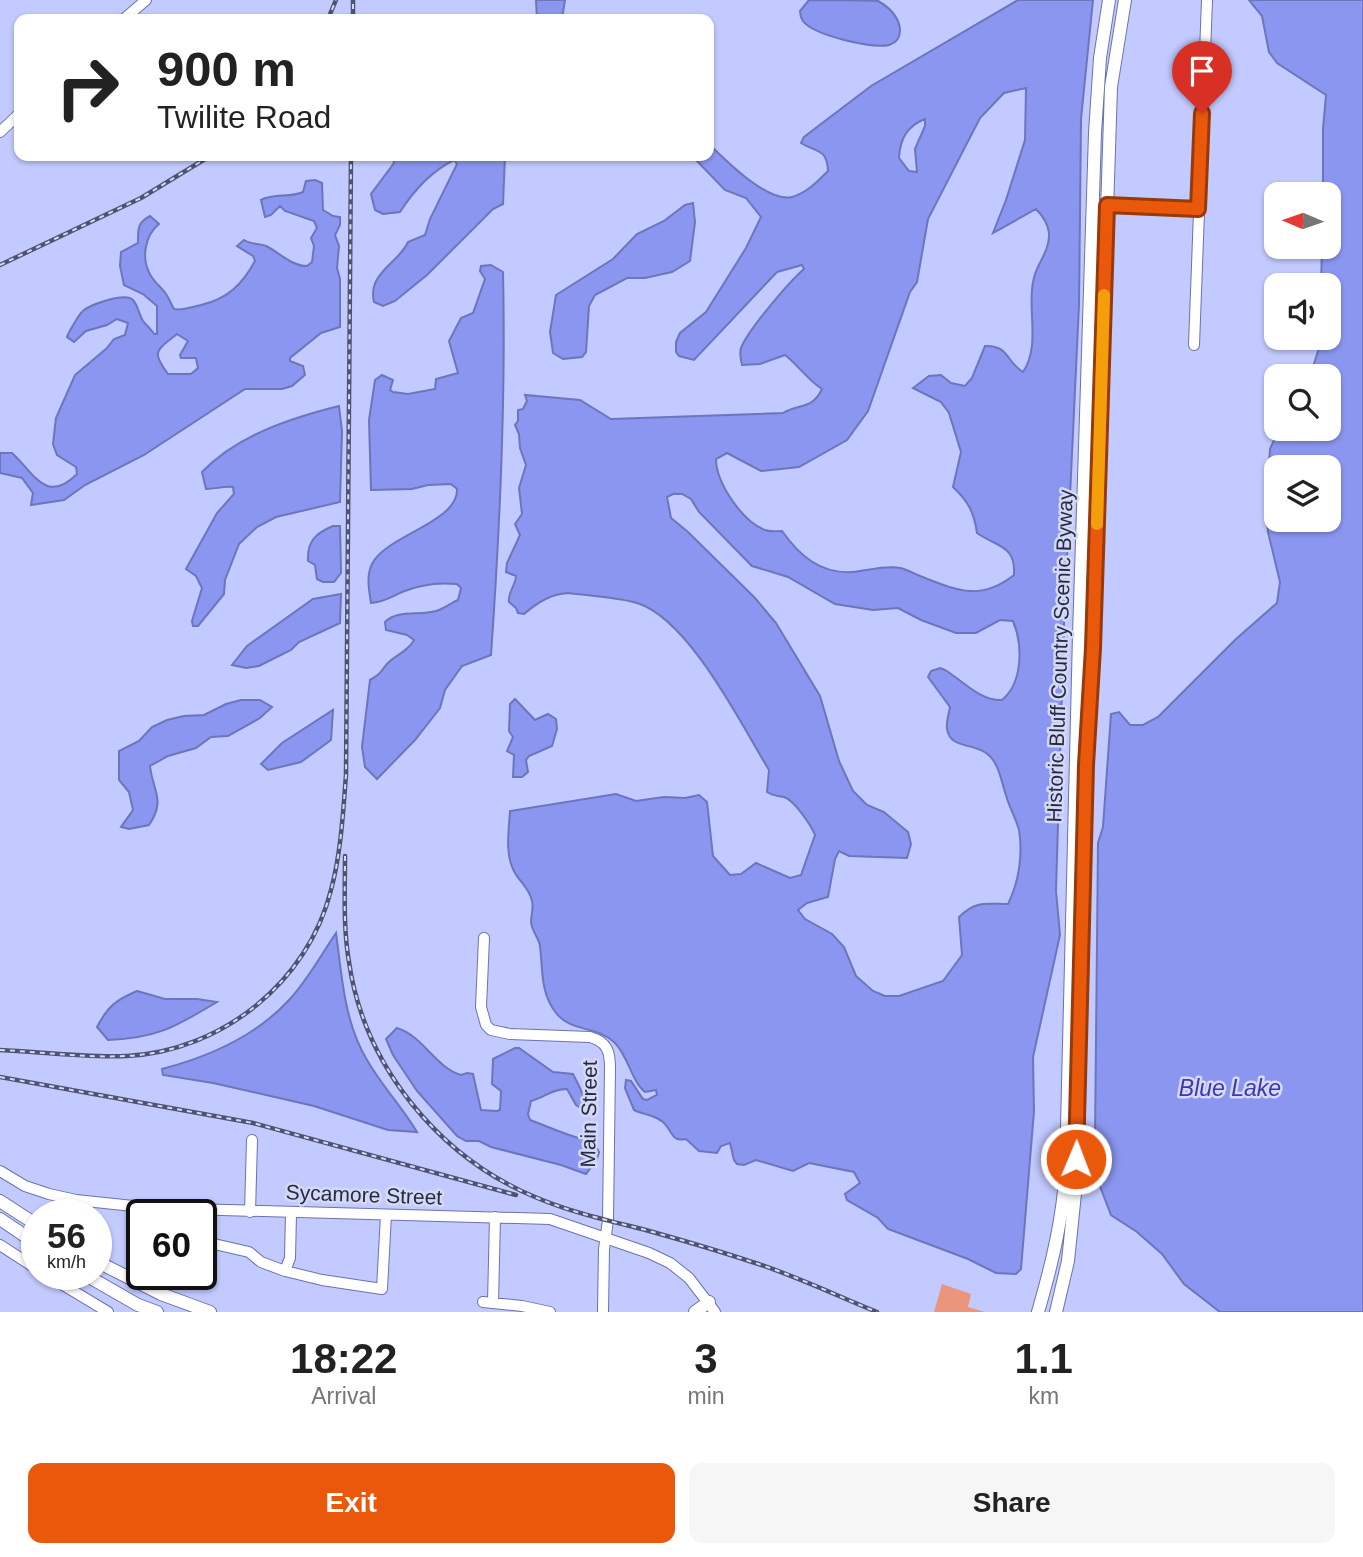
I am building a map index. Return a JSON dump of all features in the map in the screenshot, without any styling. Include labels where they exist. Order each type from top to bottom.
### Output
[{"type":"main road","name":"Historic Bluff Country Scenic Byway","points":[[1038,1312],[1056,1244],[1064,1200],[1066,1168],[1093,205],[1100,58],[1109,0]]},
{"type":"main road","name":"Historic Bluff Country Scenic Byway","points":[[1056,1312],[1068,1261],[1076,1184],[1086,765],[1093,648],[1111,87],[1125,0]]},
{"type":"main road","points":[[0,1201],[21,1215]]},
{"type":"main road","points":[[0,1219],[21,1233]]},
{"type":"main road","points":[[112,1269],[161,1294],[210,1312]]},
{"type":"main road","points":[[112,1290],[157,1312]]},
{"type":"main road","points":[[695,1312],[712,1307]]},
{"type":"street","points":[[130,14],[146,0]]},
{"type":"street","points":[[1194,345],[1207,0]]},
{"type":"street","points":[[0,132],[14,119]]},
{"type":"street","points":[[1093,205],[1198,209]]},
{"type":"street","name":"Main Street","points":[[484,938],[481,1007],[486,1025],[491,1030],[498,1033],[590,1037],[601,1041],[609,1050],[608,1220],[603,1312]]},
{"type":"street","points":[[250,1212],[252,1140]]},
{"type":"street","name":"Sycamore Street","points":[[0,1171],[25,1186],[49,1194],[76,1200],[152,1208],[550,1219],[649,1253],[670,1263],[689,1278],[712,1307]]},
{"type":"street","points":[[285,1271],[290,1258],[291,1213]]},
{"type":"street","points":[[217,1244],[249,1251],[261,1262],[285,1271],[382,1289],[386,1215]]},
{"type":"street","points":[[495,1217],[488,1302],[550,1312]]},
{"type":"street","points":[[0,1245],[21,1259]]},
{"type":"street","points":[[72,1290],[108,1312]]},
{"type":"shaded area","points":[[942,1284],[971,1294],[968,1307],[985,1312],[934,1312]]},
{"type":"water","points":[[536,0],[565,0],[563,14],[537,14]]},
{"type":"water","points":[[809,0],[878,1],[896,16],[900,29],[899,37],[889,45],[881,46],[843,40],[818,31],[803,21],[801,16],[800,11]]},
{"type":"water","points":[[1018,0],[1093,0],[1081,119],[1079,305],[1064,623],[1056,891],[1060,935],[1033,1057],[1034,1111],[1021,1269],[1016,1274],[996,1273],[968,1259],[888,1229],[878,1218],[847,1200],[845,1194],[860,1183],[854,1172],[809,1163],[793,1171],[756,1160],[744,1165],[737,1164],[730,1143],[721,1146],[717,1153],[699,1151],[686,1139],[675,1138],[658,1119],[634,1110],[625,1088],[626,1080],[631,1081],[643,1099],[657,1095],[656,1090],[645,1092],[641,1088],[623,1055],[608,1037],[569,1024],[556,1013],[547,997],[543,981],[539,943],[531,919],[532,901],[515,873],[509,855],[510,811],[616,794],[636,801],[699,795],[707,802],[713,856],[730,875],[741,874],[756,863],[790,878],[801,875],[815,835],[813,831],[802,813],[788,799],[767,792],[769,770],[712,675],[676,629],[656,613],[637,603],[568,593],[544,600],[524,614],[518,613],[509,602],[516,576],[506,572],[507,563],[520,535],[515,524],[522,514],[519,488],[526,465],[515,425],[518,421],[518,410],[523,409],[527,401],[525,395],[580,400],[611,419],[783,413],[810,403],[818,396],[822,389],[785,355],[760,364],[742,365],[740,354],[752,330],[779,295],[804,269],[802,265],[777,272],[694,360],[679,356],[676,352],[680,333],[706,312],[746,248],[761,217],[746,198],[725,190],[697,161],[714,161],[714,149],[759,187],[771,194],[792,197],[803,193],[828,171],[826,158],[801,143],[804,137],[871,86]],"holes":[[[1026,88],[1025,140],[993,233],[1036,209],[1049,233],[1048,244],[1032,286],[1033,337],[1029,361],[1023,372],[999,348],[985,346],[972,378],[965,386],[951,383],[941,375],[929,376],[913,388],[941,402],[949,413],[961,452],[953,487],[970,507],[977,533],[1008,552],[1014,565],[1014,575],[990,589],[968,591],[945,586],[900,568],[841,572],[820,566],[803,555],[782,531],[765,530],[748,519],[726,490],[717,469],[716,459],[727,453],[761,471],[799,467],[847,440],[868,411],[910,292],[917,282],[928,219],[980,118],[1004,93]],[[925,119],[925,126],[915,149],[917,172],[909,171],[899,158],[901,145],[909,129]],[[682,494],[691,499],[699,512],[752,566],[788,577],[835,604],[873,610],[898,608],[956,633],[976,633],[1000,620],[1013,621],[1018,641],[1019,663],[1014,684],[1002,700],[979,694],[940,668],[931,671],[928,677],[950,707],[947,727],[950,736],[960,744],[987,754],[995,764],[1018,826],[1020,839],[1017,877],[1008,904],[976,905],[959,917],[962,955],[943,981],[899,996],[885,996],[873,991],[856,976],[844,947],[832,934],[805,919],[798,910],[807,903],[828,897],[839,851],[849,856],[907,858],[911,844],[908,832],[884,812],[867,805],[853,791],[839,761],[820,696],[776,623],[755,598],[671,518],[667,497]]]},
{"type":"water","name":"Blue Lake","points":[[1249,0],[1363,0],[1363,1312],[1220,1312],[1184,1284],[1162,1254],[1137,1232],[1111,1215],[1098,1181],[1095,1139],[1098,843],[1103,827],[1111,714],[1119,712],[1130,725],[1143,725],[1158,717],[1236,639],[1277,603],[1280,582],[1268,532],[1341,532],[1341,455],[1270,455],[1274,441],[1341,441],[1341,364],[1314,364],[1318,350],[1341,350],[1341,273],[1321,273],[1322,259],[1341,259],[1341,182],[1323,182],[1326,95],[1277,63],[1269,52],[1262,16]]},
{"type":"water","points":[[452,161],[430,176],[400,212],[383,214],[375,210],[371,194],[394,163]]},
{"type":"water","points":[[455,161],[505,161],[503,204],[493,209],[427,275],[395,301],[383,306],[374,302],[373,292],[379,276],[408,242],[425,235],[457,164]]},
{"type":"water","points":[[315,180],[322,183],[323,210],[340,217],[340,225],[335,235],[339,246],[337,268],[340,279],[340,327],[321,333],[290,358],[290,361],[303,366],[305,375],[292,386],[282,389],[245,389],[144,455],[85,485],[64,500],[31,505],[33,493],[22,478],[0,473],[0,453],[12,453],[34,477],[49,486],[57,487],[77,474],[76,467],[57,455],[53,444],[56,418],[75,375],[114,339],[125,335],[128,323],[117,319],[86,331],[74,342],[67,337],[80,314],[98,303],[115,298],[129,298],[135,302],[143,321],[157,334],[157,306],[143,294],[124,285],[120,266],[121,252],[138,243],[140,224],[150,216],[159,224],[147,242],[146,263],[151,276],[174,309],[181,310],[219,299],[233,290],[245,277],[255,261],[253,256],[237,246],[244,240],[266,246],[296,264],[307,266],[312,262],[314,246],[311,238],[317,228],[314,221],[285,211],[280,206],[265,217],[261,200],[303,192],[306,181]],"holes":[[[177,334],[188,341],[181,358],[196,358],[198,368],[191,374],[168,374],[159,360],[160,348]]]},
{"type":"water","points":[[693,203],[695,222],[690,261],[672,272],[645,278],[627,278],[595,295],[589,306],[586,352],[582,357],[563,359],[553,353],[550,332],[556,295],[613,259],[637,234],[664,221],[685,205]]},
{"type":"water","points":[[491,265],[503,272],[504,368],[502,464],[491,655],[462,666],[445,690],[440,708],[415,740],[377,779],[365,767],[362,747],[370,680],[414,640],[407,635],[386,630],[385,622],[396,616],[441,609],[458,600],[461,588],[457,584],[429,584],[371,603],[369,573],[379,554],[446,511],[454,501],[457,489],[451,484],[371,490],[369,420],[375,380],[382,375],[393,380],[390,390],[408,394],[435,389],[436,379],[458,373],[449,341],[461,318],[473,313],[485,279],[480,271],[481,266]]},
{"type":"water","points":[[339,406],[342,431],[340,502],[276,517],[257,527],[239,544],[225,580],[224,594],[198,626],[193,626],[192,621],[202,588],[196,576],[186,569],[217,513],[234,494],[233,487],[206,489],[202,472],[216,459],[249,438],[284,422]]},
{"type":"water","points":[[333,526],[340,526],[341,573],[334,582],[323,582],[317,579],[315,565],[308,561],[309,548],[317,535]]},
{"type":"water","points":[[341,594],[340,623],[299,642],[291,650],[259,666],[246,668],[232,665],[247,646],[313,599]]},
{"type":"water","points":[[515,699],[535,720],[548,714],[556,719],[557,729],[552,746],[526,760],[528,772],[522,777],[513,777],[514,755],[507,751],[513,737],[509,731],[510,704]]},
{"type":"water","points":[[241,700],[260,700],[272,707],[260,718],[228,736],[211,737],[196,748],[168,756],[150,766],[158,802],[154,816],[149,825],[129,829],[121,827],[133,810],[129,792],[119,780],[119,751],[139,741],[152,727],[167,720],[204,715]]},
{"type":"water","points":[[333,710],[331,740],[301,762],[268,770],[261,764],[282,743]]},
{"type":"water","points":[[336,933],[345,998],[359,1045],[373,1070],[417,1132],[388,1130],[314,1106],[213,1083],[163,1075],[162,1069],[230,1044],[276,1013],[302,985]]},
{"type":"water","points":[[137,991],[165,999],[217,1002],[166,1030],[140,1037],[108,1040],[97,1027],[101,1020],[113,1004]]},
{"type":"water","points":[[397,1028],[414,1038],[452,1071],[461,1075],[473,1074],[481,1110],[500,1110],[501,1091],[492,1084],[493,1059],[515,1048],[519,1048],[553,1072],[573,1074],[586,1106],[581,1108],[576,1105],[567,1089],[562,1089],[531,1101],[528,1114],[530,1120],[593,1141],[599,1152],[597,1159],[586,1174],[491,1147],[479,1141],[466,1141],[457,1136],[417,1091],[393,1055],[386,1039]]},
{"type":"railway","points":[[330,14],[336,0]]},
{"type":"railway","points":[[353,0],[353,14]]},
{"type":"railway","points":[[0,265],[141,198],[202,161]]},
{"type":"railway","points":[[0,1050],[79,1056],[127,1056],[162,1051],[196,1041],[227,1026],[256,1006],[281,982],[303,954],[320,923],[337,862],[346,775],[351,161]]},
{"type":"railway","points":[[345,856],[347,949],[357,1000],[371,1037],[389,1072],[412,1104],[438,1132],[468,1158],[500,1180],[548,1202],[765,1266],[877,1312]]},
{"type":"railway","points":[[0,1077],[253,1123],[516,1195]]},
{"type":"slow traffic","points":[[1097,524],[1104,295]]},
{"type":"route","points":[[1076,1159],[1086,765],[1093,648],[1107,205],[1198,209],[1202,113]]}]
